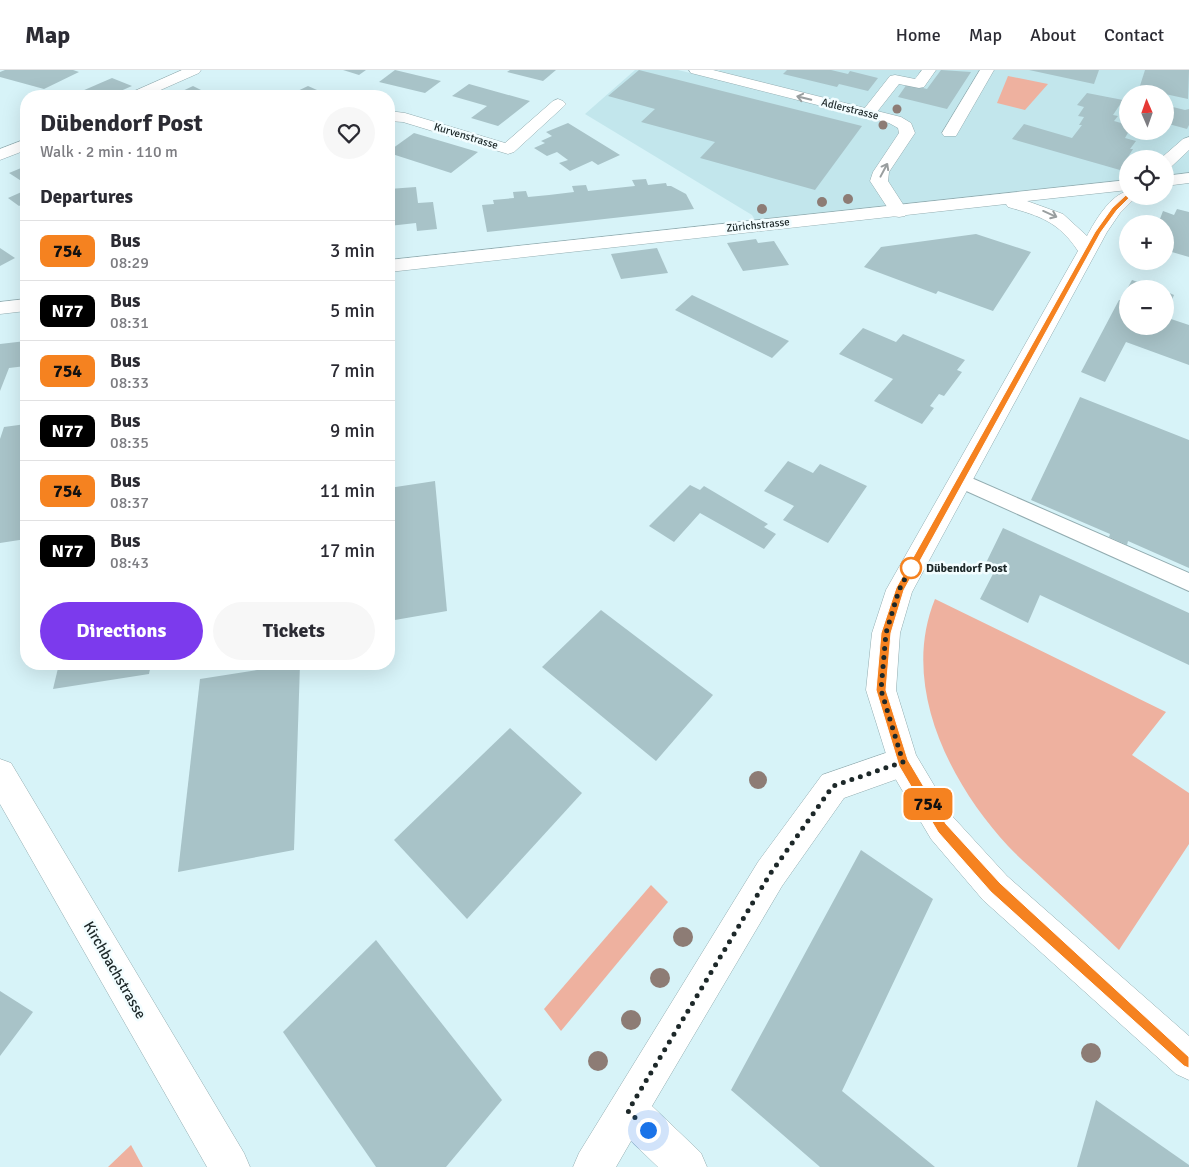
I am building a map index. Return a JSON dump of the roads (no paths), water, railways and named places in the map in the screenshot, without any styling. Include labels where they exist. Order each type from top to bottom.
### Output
[{"type":"street","points":[[149,90],[194,70]]},
{"type":"street","points":[[868,114],[895,79],[919,84],[929,70]]},
{"type":"street","points":[[950,133],[986,70]]},
{"type":"street","name":"Adlerstrasse","points":[[704,71],[895,120],[905,126],[907,133],[881,172],[879,181],[899,212]]},
{"type":"street","name":"Kurvenstrasse","points":[[395,117],[508,148],[558,104]]},
{"type":"street","points":[[1174,155],[1189,142]]},
{"type":"street","points":[[0,156],[20,147]]},
{"type":"street","points":[[1174,180],[1189,178]]},
{"type":"street","name":"Zürichstrasse","points":[[395,265],[758,225],[899,212],[1119,186]]},
{"type":"street","points":[[1003,200],[1042,211],[1058,218],[1074,230],[1088,251]]},
{"type":"street","points":[[1119,204],[1114,209],[1088,251],[899,590],[886,633],[881,690],[903,762],[942,828],[995,888],[1189,1061]]},
{"type":"street","points":[[0,308],[20,306]]},
{"type":"street","points":[[593,1167],[770,874],[833,786],[903,762]]},
{"type":"street","name":"Kirchbachstrasse","points":[[0,774],[230,1167]]},
{"type":"street","points":[[628,1111],[687,1167]]},
{"type":"lane","points":[[960,480],[1189,582]]},
{"type":"place","name":"Dübendorf Post","points":[[911,568]]}]
